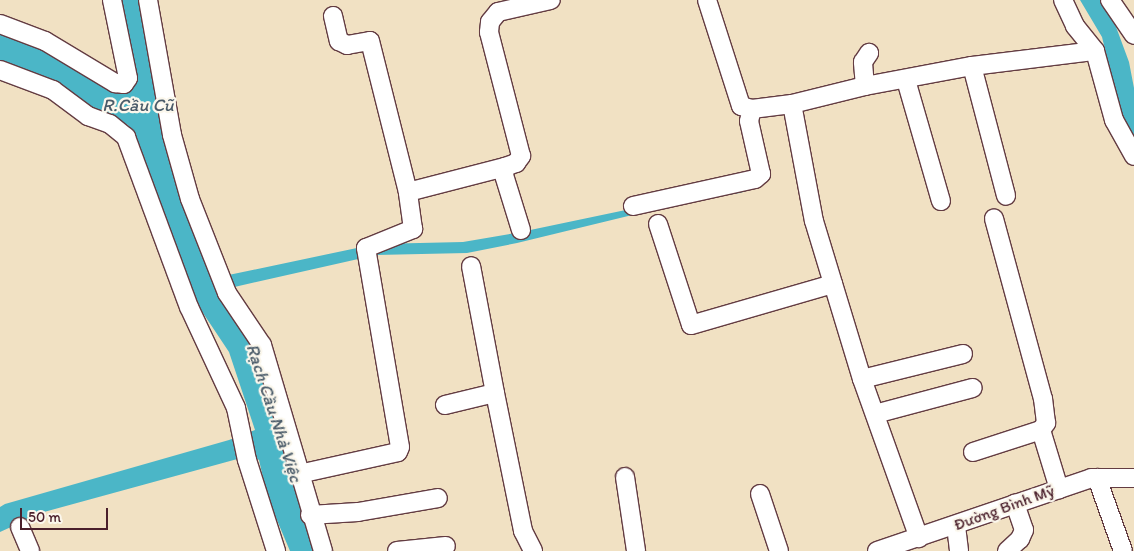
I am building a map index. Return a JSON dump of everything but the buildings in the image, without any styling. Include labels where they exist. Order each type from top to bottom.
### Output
[{"type":"street","points":[[0,24],[45,41],[115,83],[124,84],[128,78],[112,0]]},
{"type":"street","points":[[148,0],[172,135],[200,229],[227,293],[262,345],[310,515],[323,551]]},
{"type":"street","points":[[408,192],[516,163],[521,156],[490,32],[490,22],[498,12],[551,0]]},
{"type":"street","points":[[707,0],[741,106],[752,109],[792,104],[865,86],[906,80],[972,66],[1095,51]]},
{"type":"street","points":[[1063,0],[1075,26],[1095,51],[1114,120],[1134,156]]},
{"type":"street","points":[[1110,0],[1134,35]]},
{"type":"street","points":[[299,474],[398,452],[400,447],[366,248],[413,229],[408,192],[370,41],[347,45],[339,41],[333,16]]},
{"type":"street","points":[[865,86],[863,62],[869,52]]},
{"type":"street","points":[[972,66],[1006,196]]},
{"type":"street","points":[[0,70],[53,90],[88,116],[110,124],[126,137],[189,307],[236,408],[246,460],[276,551]]},
{"type":"street","points":[[906,80],[941,201]]},
{"type":"street","points":[[792,104],[814,221],[862,379],[919,538]]},
{"type":"street","points":[[633,206],[754,179],[761,174],[749,121],[752,109]]},
{"type":"street","points":[[505,167],[504,175],[521,230]]},
{"type":"street","points":[[973,452],[1041,430],[1046,423],[1043,399],[994,219]]},
{"type":"street","points":[[658,224],[691,325],[833,284]]},
{"type":"street","points":[[471,266],[523,531],[534,551]]},
{"type":"street","points":[[862,379],[964,354]]},
{"type":"street","points":[[875,414],[973,388]]},
{"type":"street","points":[[445,405],[495,393]]},
{"type":"street","points":[[1041,430],[1059,489]]},
{"type":"street","points":[[625,477],[636,551]]},
{"type":"street","points":[[1097,478],[1123,551]]},
{"type":"street","name":"Đường Bình Mỹ","points":[[877,551],[956,526],[1059,489],[1097,478],[1134,478]]},
{"type":"street","points":[[760,494],[779,551]]},
{"type":"street","points":[[310,515],[358,512],[438,498]]},
{"type":"street","points":[[1007,551],[1020,539],[1024,530],[1014,504]]},
{"type":"street","points":[[956,526],[960,551]]},
{"type":"street","points":[[20,527],[30,551]]},
{"type":"street","points":[[397,551],[446,546]]},
{"type":"water","name":"R.Cầu Cũ","points":[[119,0],[141,0],[219,277],[376,244],[463,242],[516,233],[764,181],[756,188],[740,193],[690,201],[517,243],[467,253],[376,255],[230,288],[254,345],[314,551],[290,551],[268,499],[259,460],[252,455],[44,512],[0,532],[0,507],[5,504],[229,440],[255,430],[229,352],[195,301],[128,125],[86,105],[51,79],[0,60],[0,27],[103,78],[133,75],[128,29]]},
{"type":"water","points":[[1080,0],[1104,0],[1112,16],[1129,62],[1134,88],[1134,140],[1120,111],[1102,37]]},
{"type":"water label","name":"Rạch Cầu Nhà Việc","points":[[274,413]]}]
